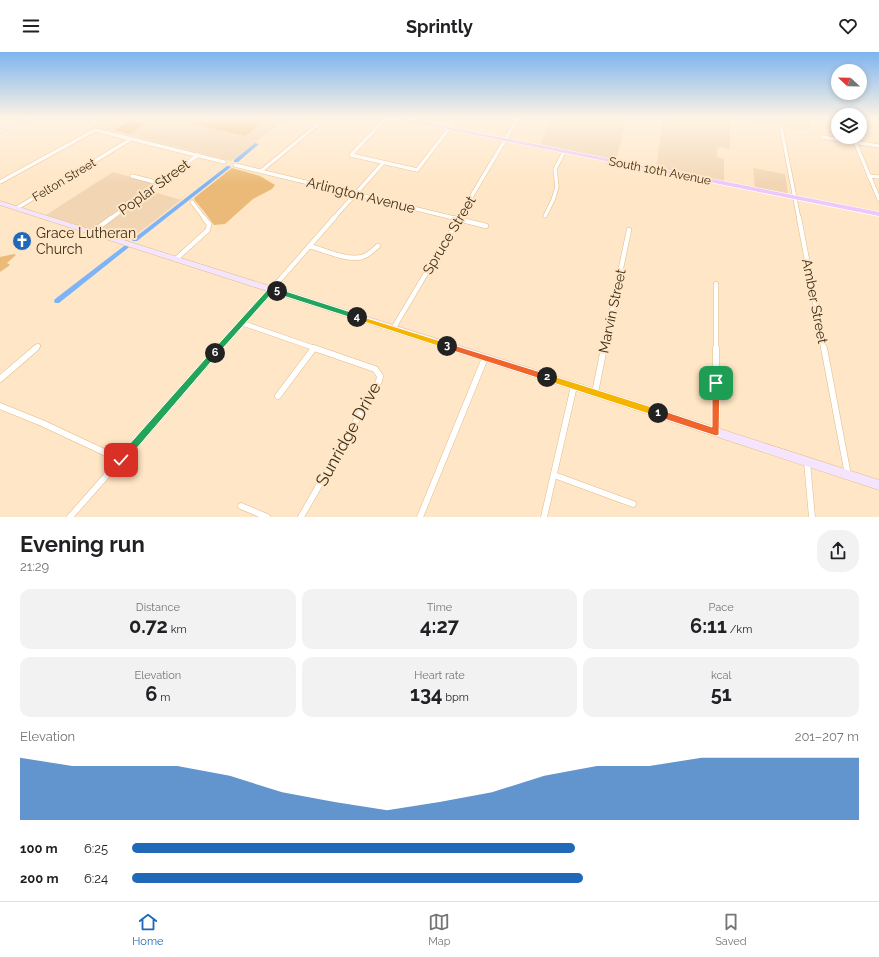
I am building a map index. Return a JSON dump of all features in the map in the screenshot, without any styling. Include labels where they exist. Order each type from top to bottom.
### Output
[{"type":"main road","name":"South 10th Avenue","points":[[506,140],[879,214]]},
{"type":"street","points":[[0,182],[77,140]]},
{"type":"street","name":"Felton Street","points":[[17,208],[130,140]]},
{"type":"street","points":[[134,140],[224,162]]},
{"type":"street","points":[[261,171],[299,140]]},
{"type":"street","points":[[365,140],[351,155],[417,170],[440,140]]},
{"type":"street","name":"Spruce Street","points":[[393,329],[506,140]]},
{"type":"street","name":"Amber Street","points":[[784,140],[848,475]]},
{"type":"street","points":[[856,144],[879,199]]},
{"type":"street","points":[[867,144],[879,146]]},
{"type":"street","points":[[545,216],[553,200],[557,187],[555,169],[564,152]]},
{"type":"street","name":"Poplar Street","points":[[91,233],[198,156]]},
{"type":"street","points":[[70,517],[383,163]]},
{"type":"street","name":"Arlington Avenue","points":[[236,165],[486,226]]},
{"type":"street","points":[[132,176],[160,183]]},
{"type":"street","points":[[870,176],[879,177]]},
{"type":"street","points":[[176,259],[208,230],[208,224],[192,202]]},
{"type":"street","points":[[0,203],[879,485]]},
{"type":"street","name":"Marvin Street","points":[[595,393],[629,230]]},
{"type":"street","points":[[309,246],[353,258],[361,258],[368,255],[378,246]]},
{"type":"street","points":[[716,284],[716,432]]},
{"type":"street","name":"Sunridge Drive","points":[[242,323],[375,369],[380,376],[379,381],[301,517]]},
{"type":"street","points":[[0,379],[38,346]]},
{"type":"street","points":[[278,396],[314,348]]},
{"type":"street","points":[[420,517],[485,358]]},
{"type":"street","points":[[544,517],[574,386]]},
{"type":"street","points":[[0,406],[121,460]]},
{"type":"street","points":[[807,462],[812,517]]},
{"type":"street","points":[[554,475],[633,504]]},
{"type":"street","points":[[241,506],[267,517]]},
{"type":"shaded area","points":[[147,140],[259,140],[231,161]]},
{"type":"shaded area","points":[[542,140],[621,140],[616,160],[540,145]]},
{"type":"shaded area","points":[[660,140],[730,140],[730,149],[717,147],[717,157],[724,159],[724,182],[656,168]]},
{"type":"shaded area","points":[[232,168],[260,176],[275,185],[272,189],[253,199],[225,224],[214,225],[194,198]]},
{"type":"shaded area","points":[[753,168],[785,174],[788,193],[785,194],[755,188]]},
{"type":"shaded area","points":[[113,172],[155,184],[147,190],[181,200],[128,241],[46,215]]},
{"type":"shaded area","points":[[14,254],[16,255],[7,263],[10,265],[0,272],[0,257]]},
{"type":"waterway","points":[[236,161],[257,144]]},
{"type":"waterway","points":[[135,240],[229,167]]},
{"type":"waterway","points":[[57,301],[126,247]]},
{"type":"place","name":"Grace Lutheran Church","points":[[22,241]]},
{"type":"route","points":[[121,460],[271,289],[716,432],[716,383]]}]
